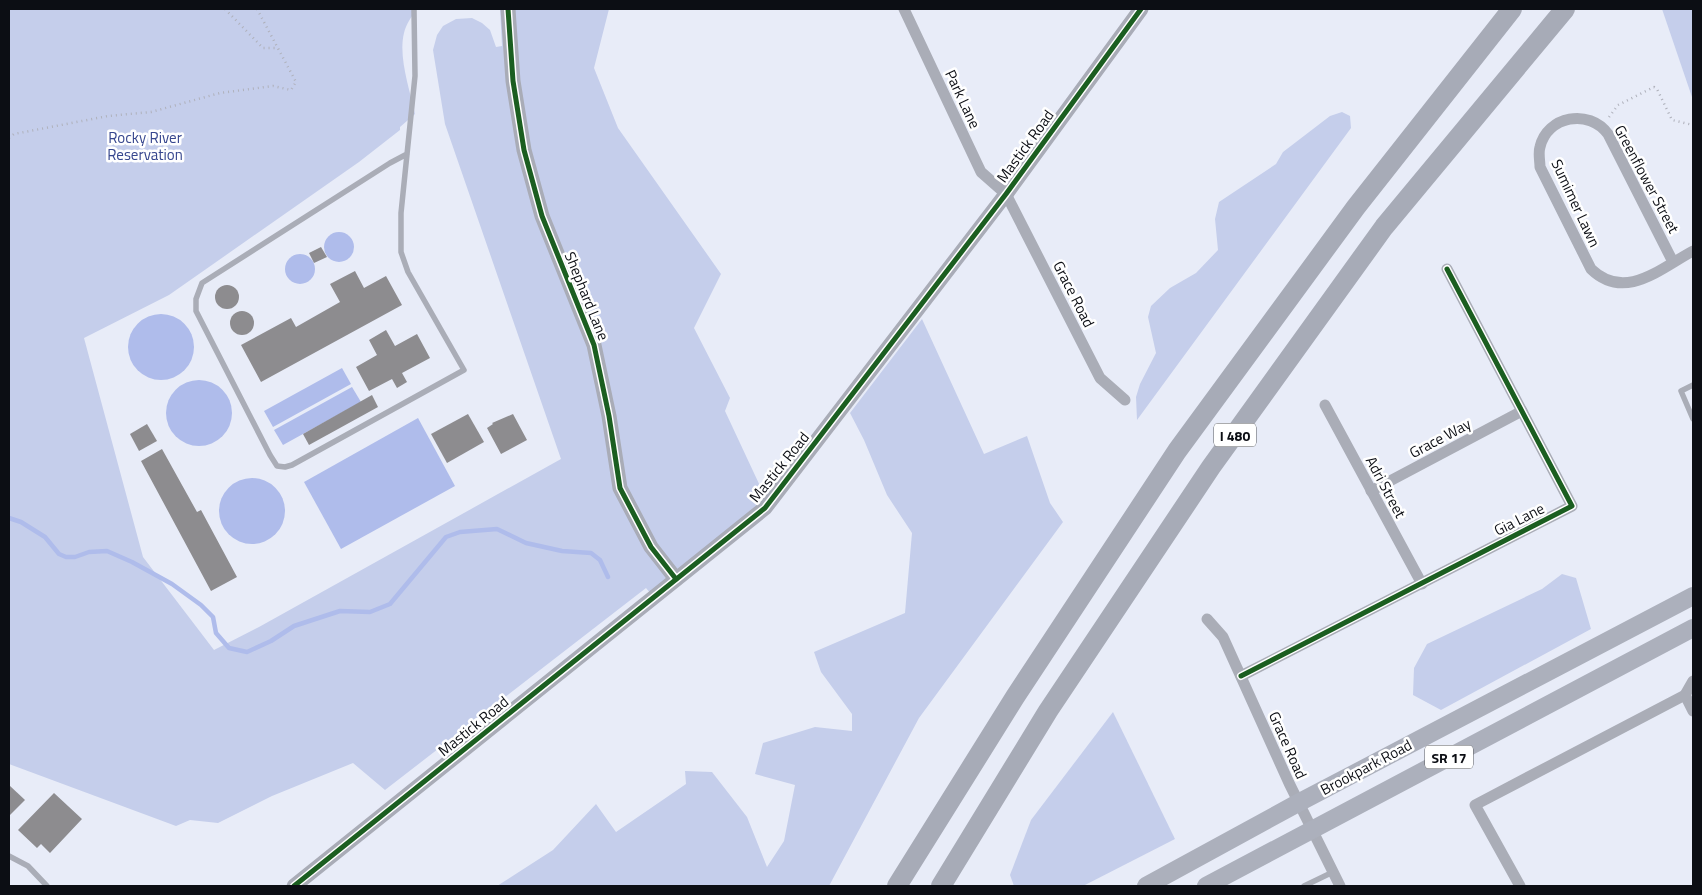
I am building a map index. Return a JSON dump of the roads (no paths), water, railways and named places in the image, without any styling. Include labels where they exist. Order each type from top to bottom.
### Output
[{"type":"highway","name":"I 480","points":[[897,886],[1015,697],[1177,451],[1356,207],[1512,9]]},
{"type":"highway","name":"I 480","points":[[941,886],[1048,711],[1211,467],[1384,227],[1565,9]]},
{"type":"main road","name":"Brookpark Road","points":[[1146,886],[1298,803],[1693,596]]},
{"type":"main road","name":"Brookpark Road","points":[[1206,886],[1693,628]]},
{"type":"street","name":"Shephard Lane","points":[[508,9],[513,80],[524,150],[542,216],[594,345],[609,416],[620,488],[651,547],[676,579]]},
{"type":"street","name":"Park Lane","points":[[904,9],[981,172],[1006,194]]},
{"type":"street","name":"Mastick Road","points":[[294,886],[765,508],[1006,194],[1142,9]]},
{"type":"street","name":"Greenflower Street","points":[[1556,124],[1580,118],[1592,120],[1602,126],[1608,134],[1673,262]]},
{"type":"street","name":"Sumimer Lawn","points":[[1556,124],[1545,136],[1539,148],[1540,167],[1590,269],[1609,282],[1622,283],[1639,281],[1673,262]]},
{"type":"street","name":"Grace Road","points":[[1006,194],[1100,378],[1125,400]]},
{"type":"street","points":[[1673,262],[1693,251]]},
{"type":"street","name":"Gia Lane","points":[[1241,676],[1572,506],[1447,269]]},
{"type":"street","name":"Adri Street","points":[[1325,405],[1422,584]]},
{"type":"street","name":"Grace Way","points":[[1371,491],[1522,411]]},
{"type":"street","name":"Grace Road","points":[[1207,619],[1223,637],[1298,803],[1340,886]]},
{"type":"street","points":[[1520,886],[1475,804],[1685,695],[1693,681]]},
{"type":"street","points":[[1685,695],[1693,710]]},
{"type":"lane","points":[[407,154],[390,162],[202,283],[196,299],[196,311],[277,466],[285,467],[292,465],[464,370],[408,272],[401,252],[401,213],[415,76],[414,9]]},
{"type":"lane","points":[[1693,385],[1681,391],[1693,419]]},
{"type":"lane","points":[[9,856],[28,866],[47,886]]},
{"type":"lane","points":[[1304,886],[1333,872]]},
{"type":"waterway","points":[[9,518],[21,522],[45,537],[59,554],[66,557],[75,557],[89,552],[107,551],[132,562],[172,584],[201,605],[213,617],[216,633],[229,648],[247,652],[271,641],[294,626],[340,611],[370,612],[390,604],[446,537],[460,532],[497,529],[526,543],[562,551],[591,553],[600,560],[608,577]]},
{"type":"park label","name":"Rocky River Reservation","points":[[145,146]]}]
